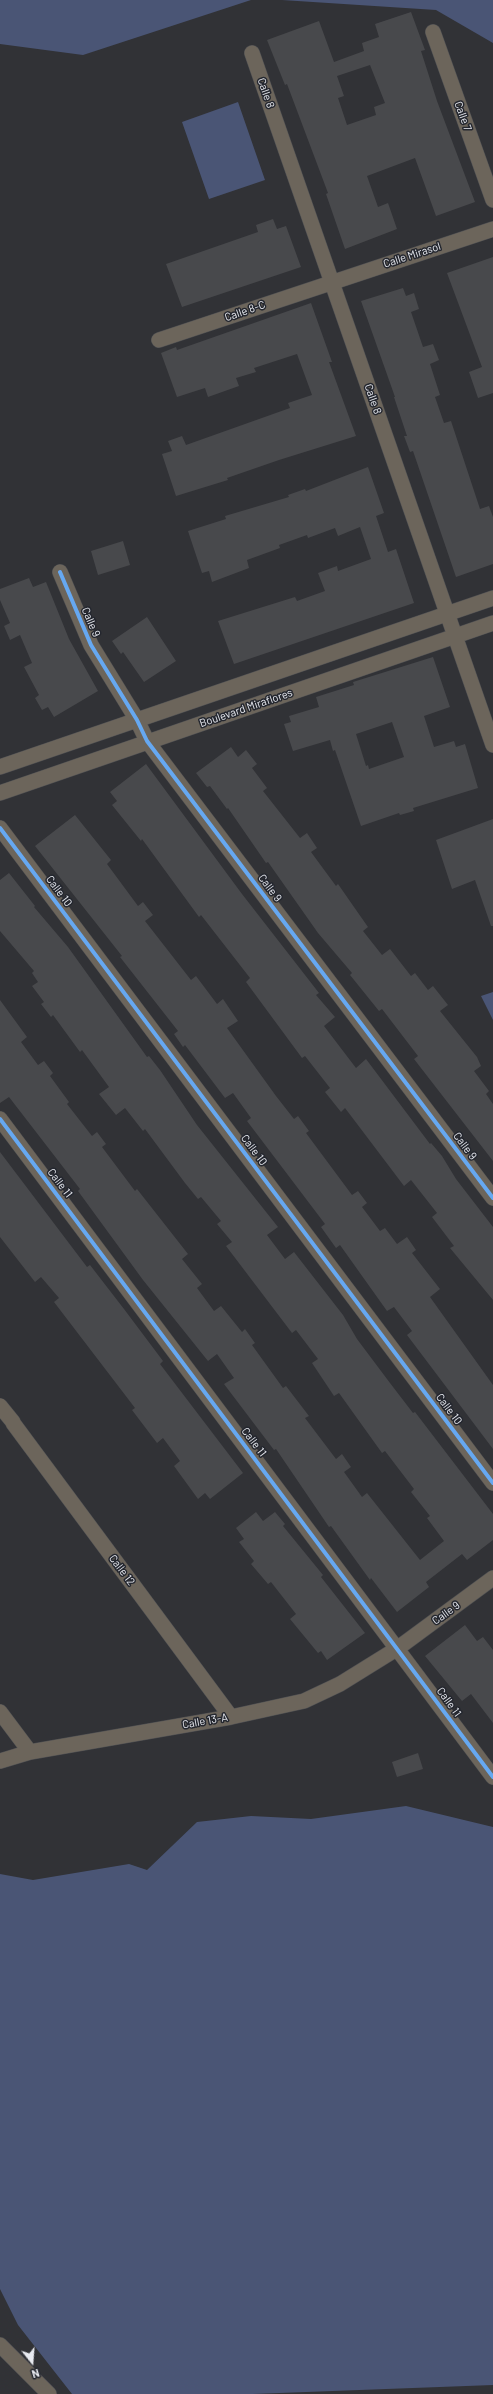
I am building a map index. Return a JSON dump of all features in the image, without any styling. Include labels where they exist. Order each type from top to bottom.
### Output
[{"type":"street","name":"Calle 7","points":[[433,32],[493,200]]},
{"type":"street","name":"Calle 8","points":[[252,53],[493,745]]},
{"type":"street","name":"Calle Mirasol","points":[[332,282],[493,229]]},
{"type":"street","name":"Calle 8-C","points":[[159,340],[332,282]]},
{"type":"street","name":"Calle 9","points":[[60,572],[91,645],[137,720],[148,742],[493,1198]]},
{"type":"street","points":[[0,767],[493,598]]},
{"type":"street","name":"Boulevard Miraflores","points":[[0,792],[493,623]]},
{"type":"street","name":"Calle 10","points":[[0,828],[493,1482]]},
{"type":"street","name":"Calle 11","points":[[0,1119],[398,1648],[493,1777]]},
{"type":"street","name":"Calle 12","points":[[0,1406],[231,1717]]},
{"type":"street","name":"Calle 9","points":[[398,1648],[493,1578]]},
{"type":"street","name":"Calle 13-A","points":[[0,1761],[30,1752],[231,1717],[304,1701],[340,1684],[398,1648]]},
{"type":"street","points":[[0,1712],[30,1752]]},
{"type":"street","points":[[0,2345],[50,2394]]},
{"type":"shaded area","points":[[0,0],[251,0],[83,55],[0,44]]},
{"type":"shaded area","points":[[282,0],[493,0],[493,43],[436,10]]},
{"type":"shaded area","points":[[238,102],[265,180],[209,199],[182,122]]},
{"type":"shaded area","points":[[493,992],[493,1020],[481,996]]},
{"type":"shaded area","points":[[406,1806],[493,1827],[493,2385],[253,2394],[72,2394],[18,2325],[0,2289],[0,1874],[33,1880],[129,1864],[147,1870],[197,1822],[251,1816],[311,1819]]},
{"type":"building","points":[[411,12],[425,50],[421,51],[437,101],[475,202],[436,216],[415,158],[367,176],[378,207],[388,203],[397,229],[345,249],[326,194],[328,193],[287,84],[285,85],[267,40],[319,21],[334,62],[364,51],[362,43],[379,37],[375,24]],"holes":[[[370,65],[385,103],[374,107],[376,115],[347,125],[338,98],[344,96],[337,76]]]},
{"type":"building","points":[[273,219],[277,229],[286,226],[301,267],[182,307],[166,264],[258,232],[256,225]]},
{"type":"building","points":[[493,257],[493,393],[478,398],[469,372],[482,367],[447,273]]},
{"type":"building","points":[[403,288],[406,296],[414,293],[419,309],[411,312],[423,347],[433,344],[439,360],[430,364],[440,395],[435,397],[444,423],[451,421],[480,509],[489,506],[493,517],[493,564],[456,577],[413,451],[410,452],[404,436],[407,436],[395,397],[361,301]]},
{"type":"building","points":[[311,303],[332,362],[329,362],[356,436],[279,460],[227,478],[228,480],[176,496],[162,454],[172,451],[168,441],[182,436],[186,445],[290,408],[288,403],[312,395],[297,354],[254,368],[256,372],[236,378],[239,386],[208,397],[205,388],[177,397],[161,353],[176,347],[177,350]]},
{"type":"building","points":[[368,467],[384,513],[376,516],[388,552],[396,549],[414,603],[234,664],[218,621],[295,597],[297,601],[325,591],[318,573],[337,566],[338,571],[371,559],[360,527],[338,536],[335,528],[308,538],[307,535],[279,545],[280,548],[247,560],[249,568],[212,582],[209,571],[202,573],[188,531],[226,519],[225,516],[289,497],[288,495],[305,489],[306,491]]},
{"type":"building","points":[[123,541],[130,565],[98,575],[91,551]]},
{"type":"building","points":[[29,578],[33,587],[46,582],[69,639],[98,691],[54,717],[48,707],[42,710],[35,698],[39,695],[24,667],[32,663],[20,635],[10,640],[4,626],[10,623],[0,600],[0,589]]},
{"type":"building","points":[[147,617],[176,661],[144,682],[123,652],[121,654],[112,641]]},
{"type":"building","points":[[433,657],[450,707],[424,716],[434,747],[454,741],[456,747],[465,744],[478,788],[413,808],[414,811],[400,815],[399,813],[361,826],[335,750],[333,751],[330,740],[293,751],[284,724],[291,722],[289,716],[319,707],[316,697],[354,685],[353,682]],"holes":[[[392,722],[404,757],[369,769],[368,765],[366,766],[356,734]]]},
{"type":"building","points":[[231,747],[238,757],[246,750],[257,764],[252,768],[267,788],[263,791],[300,838],[307,833],[317,848],[311,852],[336,886],[338,884],[368,927],[363,931],[382,955],[390,949],[411,976],[415,973],[428,990],[433,986],[448,1005],[440,1011],[477,1057],[481,1066],[474,1071],[489,1091],[486,1094],[493,1104],[493,1161],[414,1059],[418,1056],[382,1009],[379,1011],[350,975],[352,973],[318,933],[268,862],[266,863],[228,808],[227,809],[210,786],[207,787],[196,773]]},
{"type":"building","points":[[146,764],[242,894],[319,993],[316,995],[335,1017],[324,1026],[356,1068],[366,1059],[430,1144],[431,1143],[442,1156],[456,1179],[493,1227],[493,1300],[450,1248],[454,1246],[432,1217],[437,1213],[411,1180],[404,1186],[345,1108],[341,1112],[325,1092],[330,1088],[305,1056],[302,1058],[246,982],[250,978],[201,915],[199,917],[142,839],[141,841],[112,805],[117,801],[110,792]]},
{"type":"building","points":[[75,815],[111,860],[107,864],[138,906],[143,902],[153,915],[145,921],[191,980],[196,976],[217,1004],[223,999],[238,1021],[227,1028],[294,1119],[298,1116],[309,1131],[306,1133],[352,1195],[358,1191],[367,1203],[362,1207],[380,1231],[385,1228],[397,1244],[407,1237],[416,1250],[412,1253],[440,1289],[430,1297],[493,1385],[493,1449],[407,1335],[412,1331],[394,1307],[387,1311],[340,1245],[336,1248],[321,1227],[325,1224],[247,1121],[251,1118],[233,1093],[225,1098],[185,1045],[183,1047],[174,1034],[178,1031],[120,957],[122,956],[35,846]]},
{"type":"building","points":[[493,819],[493,926],[491,926],[475,880],[452,889],[436,840]]},
{"type":"building","points":[[9,873],[35,906],[34,907],[68,947],[147,1057],[149,1056],[160,1070],[197,1125],[278,1227],[267,1235],[285,1259],[294,1252],[343,1315],[357,1339],[390,1383],[413,1413],[415,1412],[493,1514],[493,1540],[467,1560],[462,1554],[426,1582],[429,1587],[397,1612],[371,1578],[370,1580],[331,1526],[329,1527],[276,1449],[274,1450],[224,1384],[234,1378],[217,1354],[208,1361],[143,1280],[78,1191],[80,1189],[9,1097],[0,1103],[0,1000],[27,1037],[21,1042],[38,1065],[44,1061],[53,1073],[50,1076],[69,1102],[67,1104],[92,1136],[97,1132],[106,1144],[102,1147],[135,1191],[137,1189],[188,1254],[182,1259],[202,1284],[197,1288],[214,1311],[221,1306],[242,1332],[245,1329],[255,1343],[252,1345],[283,1388],[286,1386],[309,1416],[305,1418],[336,1459],[342,1454],[351,1467],[344,1472],[362,1497],[367,1493],[420,1560],[444,1541],[427,1518],[430,1516],[411,1492],[414,1489],[385,1451],[382,1453],[339,1393],[334,1396],[312,1363],[318,1359],[296,1330],[292,1333],[226,1246],[232,1242],[217,1224],[221,1221],[201,1197],[198,1199],[145,1129],[143,1131],[125,1108],[116,1115],[99,1094],[109,1087],[82,1050],[80,1052],[53,1015],[51,1017],[41,1004],[44,1002],[32,986],[38,982],[32,973],[34,971],[0,931],[0,880]]},
{"type":"building","points":[[0,1152],[87,1267],[90,1265],[124,1309],[163,1361],[160,1364],[243,1473],[210,1499],[205,1493],[198,1499],[174,1466],[180,1461],[163,1438],[157,1443],[132,1410],[135,1408],[54,1302],[59,1298],[41,1277],[35,1282],[0,1237]]},
{"type":"building","points":[[256,1512],[263,1521],[275,1512],[285,1524],[283,1526],[323,1575],[321,1577],[365,1633],[327,1660],[321,1651],[318,1653],[290,1619],[296,1614],[271,1582],[268,1584],[251,1564],[254,1561],[239,1542],[244,1539],[236,1528]]},
{"type":"building","points":[[465,1625],[477,1641],[483,1637],[493,1650],[493,1723],[471,1694],[462,1701],[425,1656]]},
{"type":"building","points":[[418,1753],[423,1769],[397,1777],[392,1762]]},
{"type":"cycle path","points":[[60,572],[91,645],[137,720],[147,741],[493,1198]]},
{"type":"cycle path","points":[[0,828],[493,1483]]},
{"type":"cycle path","points":[[0,1119],[493,1777]]}]
